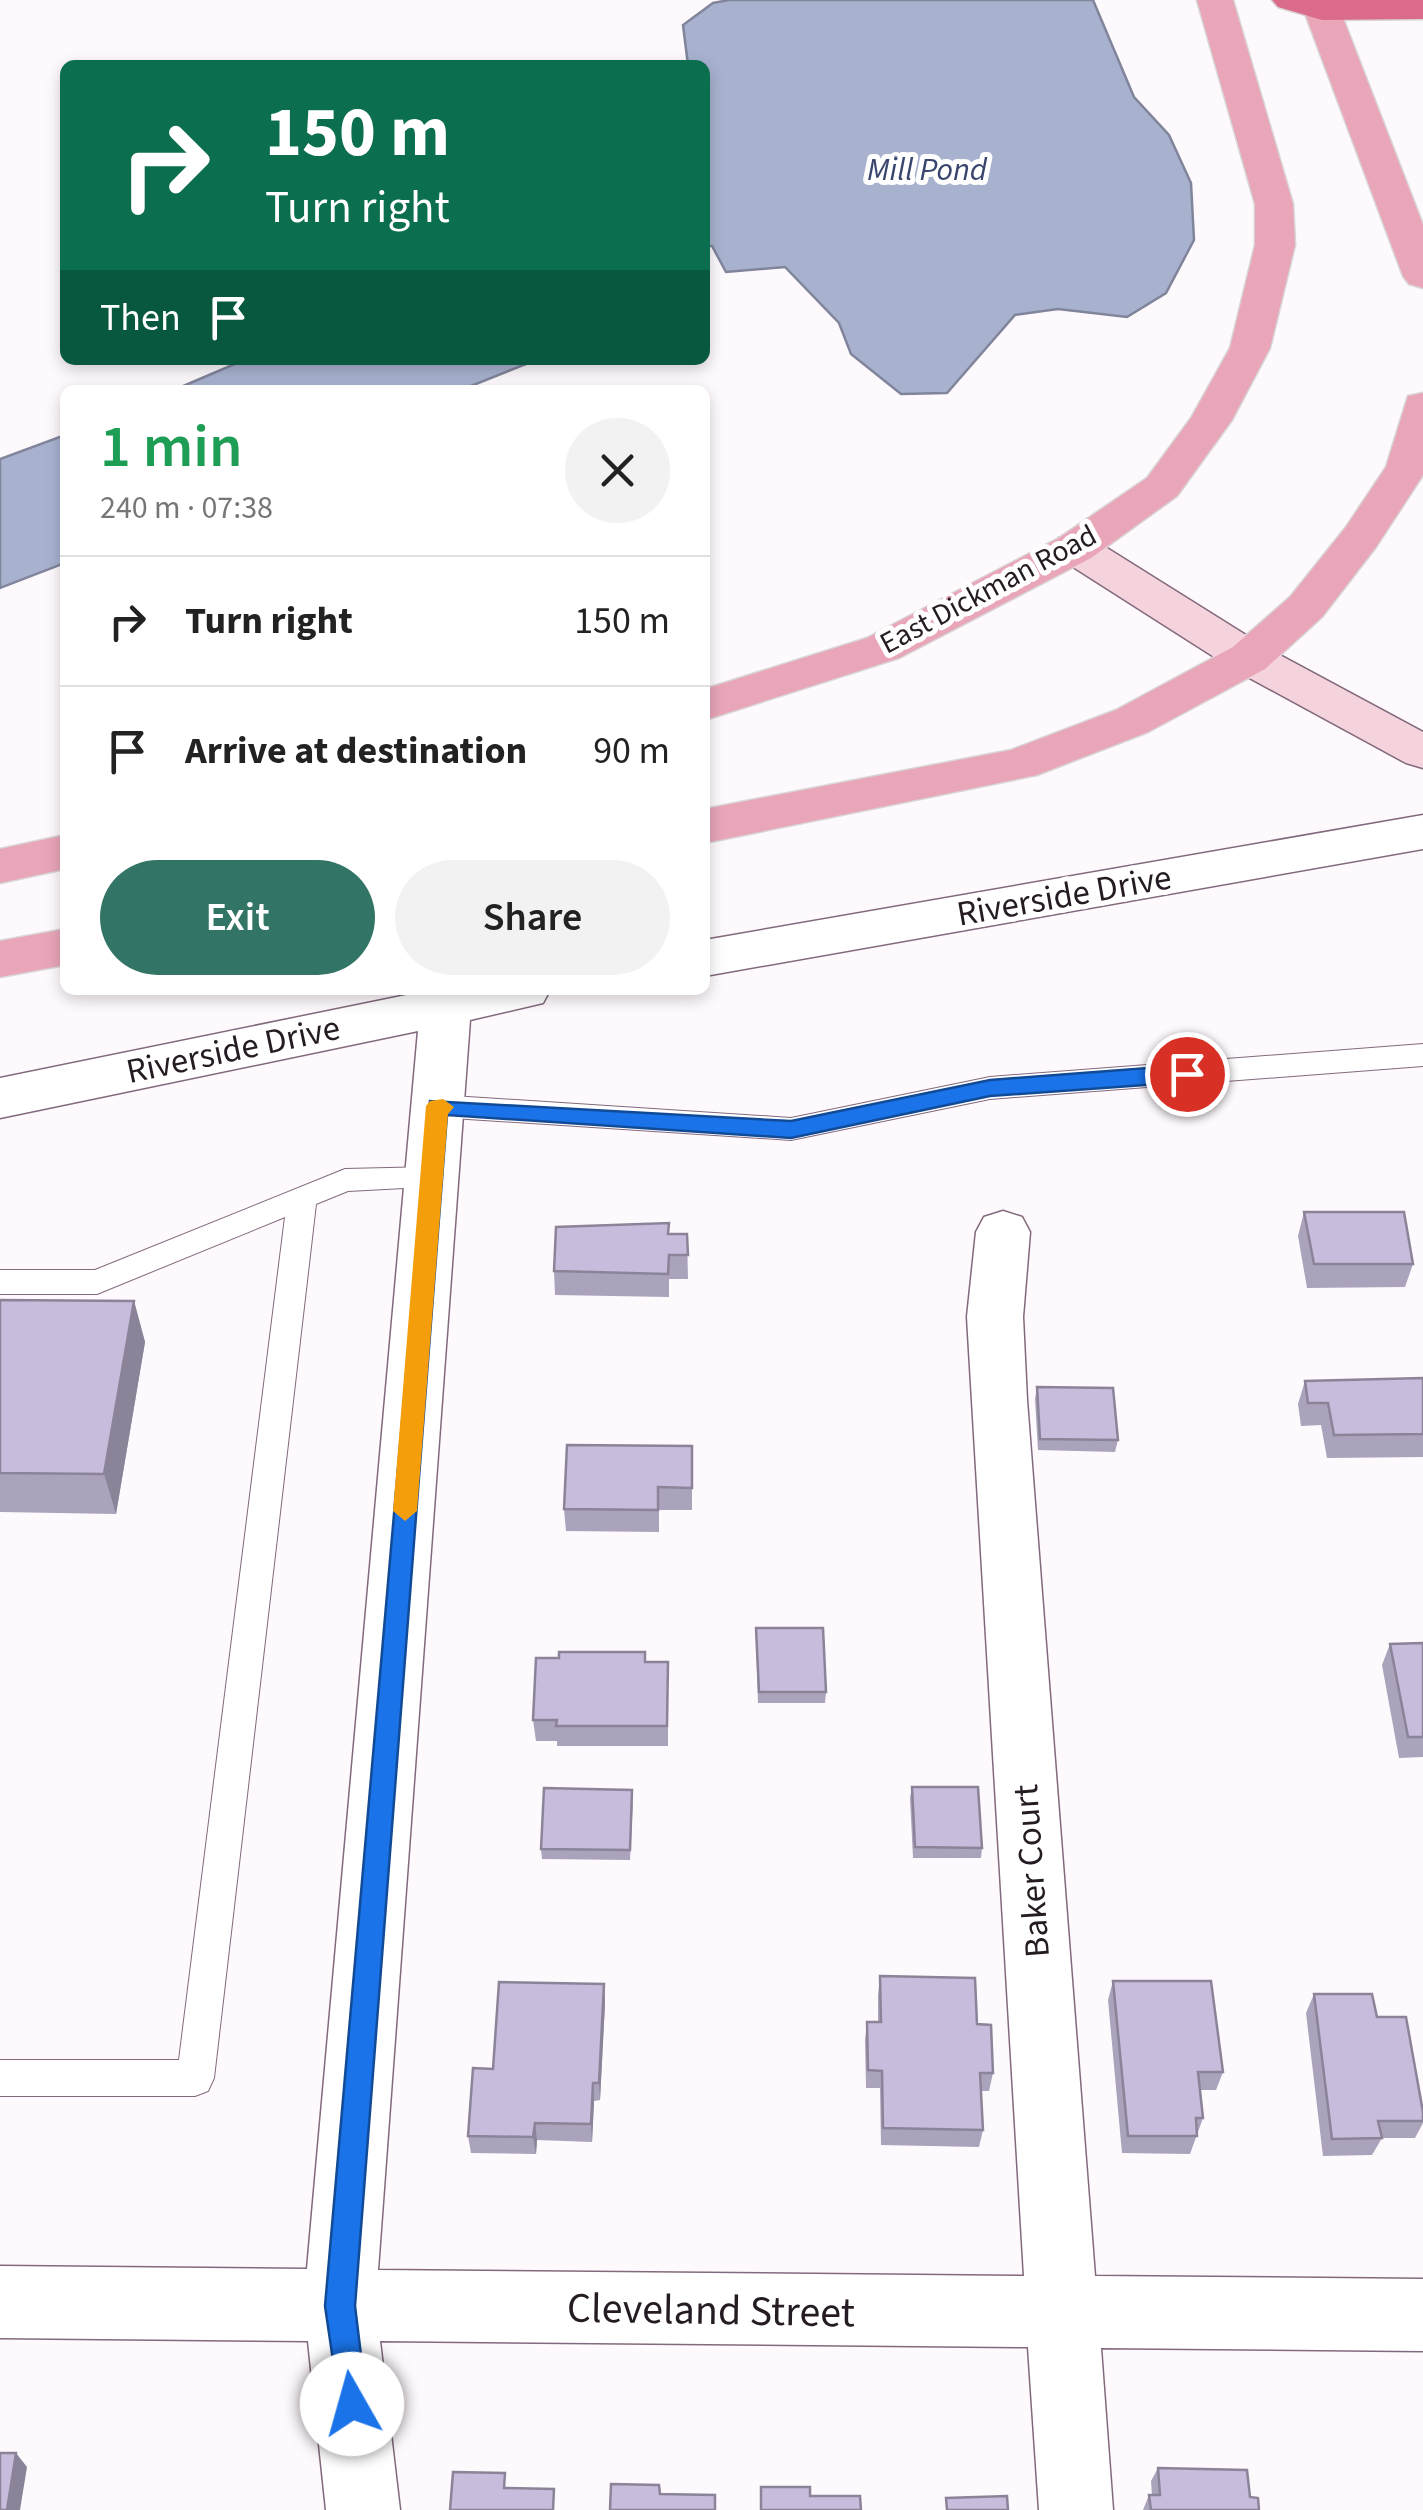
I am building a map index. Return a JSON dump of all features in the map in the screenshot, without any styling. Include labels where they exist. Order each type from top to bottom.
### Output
[{"type":"highway","points":[[1310,3],[1423,8]]},
{"type":"main road","name":"East Dickman Road","points":[[710,703],[883,648],[1075,548],[1162,487],[1233,386],[1250,348],[1275,245],[1274,204],[1215,0]]},
{"type":"main road","points":[[1310,3],[1418,252],[1423,276]]},
{"type":"main road","points":[[710,825],[1020,764],[1132,721],[1249,658],[1306,608],[1361,538],[1407,467],[1423,405]]},
{"type":"main road","points":[[0,866],[60,853]]},
{"type":"main road","points":[[0,959],[60,948]]},
{"type":"street","points":[[1075,548],[1249,658],[1423,752]]},
{"type":"street","name":"Riverside Drive","points":[[710,957],[1423,832]]},
{"type":"street","name":"Riverside Drive","points":[[0,1098],[497,995]]},
{"type":"street","points":[[363,2510],[340,2306],[446,1004]]},
{"type":"street","name":"Baker Court","points":[[1003,1232],[995,1316],[998,1400],[1076,2510]]},
{"type":"street","name":"Cleveland Street","points":[[0,2302],[1423,2316]]},
{"type":"lane","points":[[437,1106],[791,1129],[990,1088],[1423,1056]]},
{"type":"lane","points":[[0,1282],[97,1282],[345,1180],[432,1178]]},
{"type":"lane","points":[[0,2078],[194,2078],[302,1198]]},
{"type":"water","name":"Mill Pond","points":[[1093,0],[1134,97],[1169,135],[1191,183],[1194,240],[1166,293],[1127,317],[1058,309],[1015,315],[947,393],[901,394],[851,354],[839,323],[785,267],[726,272],[710,246],[710,60],[687,60],[683,25],[713,3]]},
{"type":"water","points":[[232,365],[524,365],[474,385],[186,385]]},
{"type":"water","points":[[60,437],[60,565],[0,588],[0,459]]},
{"type":"building","points":[[1304,1212],[1404,1212],[1413,1264],[1314,1264]]},
{"type":"building","points":[[669,1223],[668,1234],[687,1234],[688,1255],[669,1255],[668,1274],[554,1271],[556,1227]]},
{"type":"building","points":[[0,1300],[134,1301],[104,1474],[0,1473]]},
{"type":"building","points":[[1423,1378],[1423,1434],[1334,1435],[1328,1403],[1308,1403],[1305,1381]]},
{"type":"building","points":[[1037,1387],[1113,1388],[1118,1440],[1040,1439]]},
{"type":"building","points":[[567,1445],[692,1446],[692,1488],[658,1487],[658,1510],[564,1509]]},
{"type":"building","points":[[756,1628],[823,1628],[826,1692],[759,1692]]},
{"type":"building","points":[[1423,1643],[1423,1737],[1408,1737],[1390,1644]]},
{"type":"building","points":[[559,1652],[645,1652],[645,1662],[668,1662],[667,1726],[556,1726],[557,1720],[533,1720],[536,1658],[559,1658]]},
{"type":"building","points":[[912,1787],[978,1787],[982,1848],[915,1847]]},
{"type":"building","points":[[544,1788],[632,1790],[630,1850],[541,1849]]},
{"type":"building","points":[[880,1976],[975,1978],[977,2024],[991,2025],[993,2073],[980,2073],[983,2130],[883,2128],[882,2071],[868,2070],[867,2022],[881,2022]]},
{"type":"building","points":[[1113,1981],[1211,1981],[1223,2072],[1198,2072],[1203,2118],[1196,2118],[1197,2136],[1128,2136]]},
{"type":"building","points":[[499,1982],[604,1984],[599,2083],[593,2083],[591,2124],[535,2123],[533,2137],[468,2136],[473,2068],[493,2069]]},
{"type":"building","points":[[1314,1994],[1372,1994],[1377,2017],[1406,2017],[1423,2121],[1378,2121],[1382,2138],[1332,2139]]},
{"type":"building","points":[[0,2453],[16,2453],[7,2510],[0,2510]]},
{"type":"building","points":[[1158,2468],[1247,2470],[1250,2497],[1258,2498],[1259,2510],[1151,2510],[1149,2495],[1160,2495]]},
{"type":"building","points":[[453,2472],[505,2473],[504,2488],[554,2489],[553,2510],[450,2510]]},
{"type":"building","points":[[611,2484],[659,2485],[660,2494],[715,2495],[715,2510],[610,2510]]},
{"type":"building","points":[[761,2487],[810,2487],[810,2496],[860,2496],[861,2510],[761,2510]]},
{"type":"building","points":[[1007,2496],[1008,2510],[947,2510],[946,2498]]},
{"type":"slow traffic","points":[[405,1511],[437,1106],[443,1107]]},
{"type":"route","points":[[352,2404],[340,2306],[437,1106],[791,1129],[990,1088],[1187,1074]]}]
